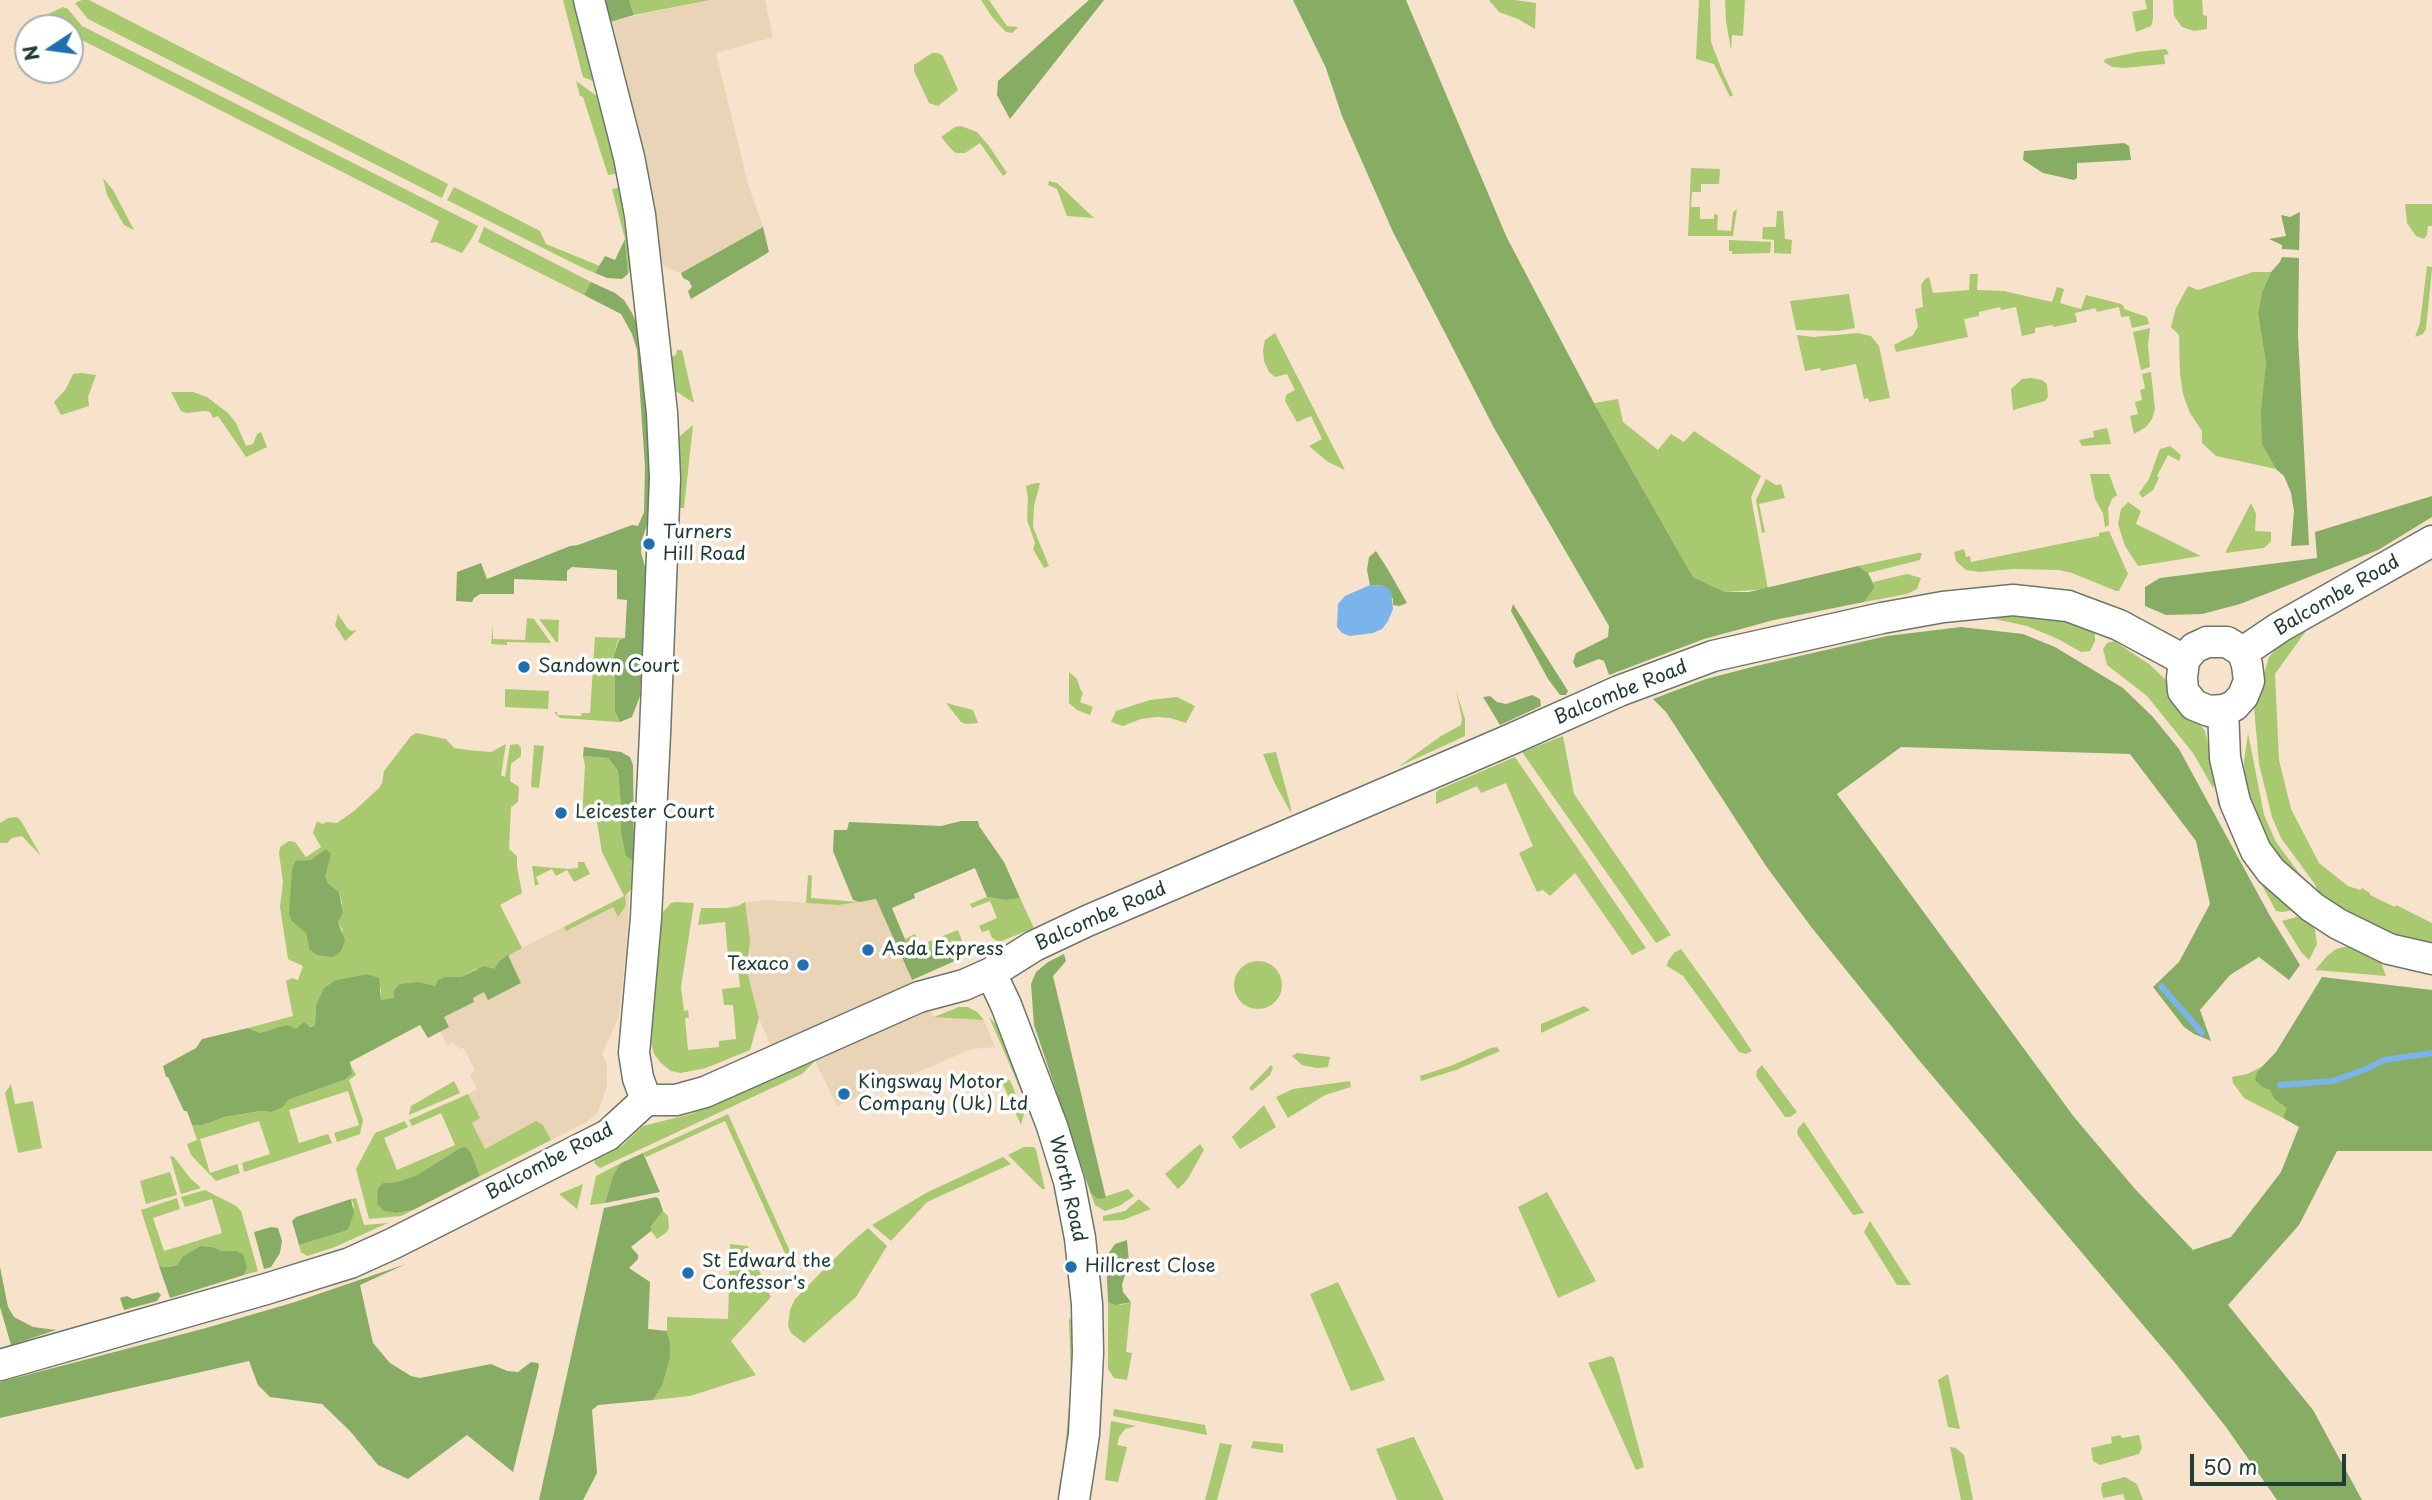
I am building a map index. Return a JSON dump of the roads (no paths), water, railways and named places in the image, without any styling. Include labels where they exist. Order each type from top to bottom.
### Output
[{"type":"main road","points":[[589,0],[629,157],[640,215],[662,413],[665,478],[654,747],[646,918],[634,1053],[638,1078],[646,1100]]},
{"type":"main road","name":"Balcombe Road","points":[[2243,652],[2280,627],[2432,541]]},
{"type":"main road","name":"Balcombe Road","points":[[0,1365],[349,1263],[608,1135],[646,1100],[676,1100],[705,1093],[919,998],[964,985],[991,973],[1034,946],[1087,921],[1564,715],[1713,656],[1895,615],[2013,600],[2068,606],[2130,630],[2184,660]]},
{"type":"main road","points":[[2207,642],[2227,642],[2243,652],[2249,681],[2243,696],[2234,706],[2222,710],[2209,711],[2194,705],[2183,691],[2184,660],[2194,648],[2207,642]]},
{"type":"main road","points":[[2222,710],[2225,758],[2235,802],[2256,850],[2271,871],[2312,907],[2338,924],[2389,948],[2432,959]]},
{"type":"main road","name":"Worth Road","points":[[991,973],[1057,1139],[1069,1181],[1080,1238],[1087,1304],[1088,1353],[1084,1434],[1074,1500]]},
{"type":"water","points":[[1370,585],[1384,586],[1391,590],[1393,609],[1388,621],[1382,629],[1373,633],[1350,636],[1342,633],[1337,627],[1338,604],[1345,596]]},
{"type":"waterway","points":[[2161,986],[2202,1033]]},
{"type":"waterway","points":[[2280,1085],[2333,1081],[2384,1060],[2432,1053]]},
{"type":"place","name":"Turners Hill Road","points":[[649,544]]},
{"type":"place","name":"Sandown Court","points":[[524,667]]},
{"type":"place","name":"Leicester Court","points":[[561,813]]},
{"type":"place","name":"Asda Express","points":[[868,950]]},
{"type":"place","name":"Texaco","points":[[803,965]]},
{"type":"place","name":"Kingsway Motor Company (Uk) Ltd","points":[[844,1094]]},
{"type":"place","name":"Hillcrest Close","points":[[1071,1267]]},
{"type":"place","name":"St Edward the Confessor's","points":[[688,1273]]}]
